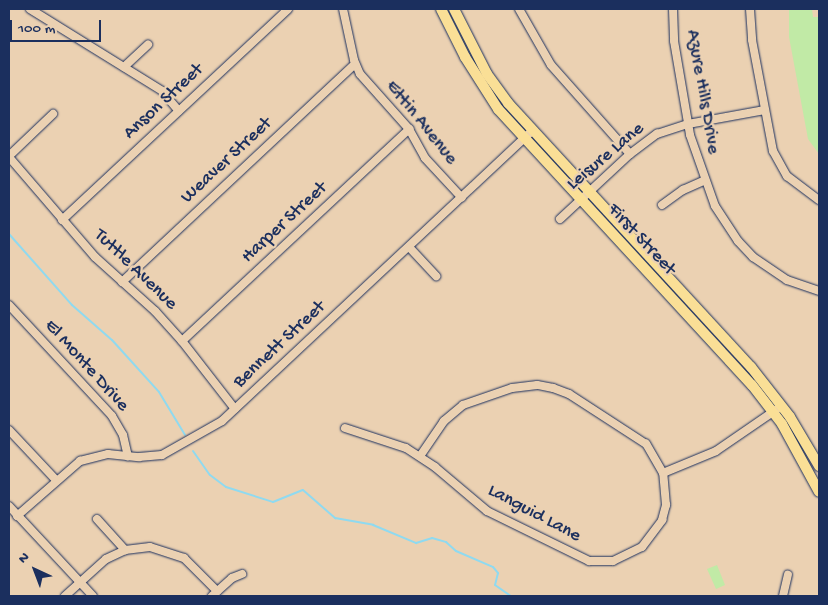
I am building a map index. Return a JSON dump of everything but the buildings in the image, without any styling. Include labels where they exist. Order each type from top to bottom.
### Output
[{"type":"main road","name":"First Street","points":[[441,9],[478,80],[524,139],[739,370],[773,412],[800,454],[819,492]]},
{"type":"main road","name":"First Street","points":[[454,9],[497,89],[532,130],[751,367],[782,405],[819,466]]},
{"type":"street","points":[[30,9],[162,91],[179,111]]},
{"type":"street","name":"Anson Street","points":[[62,220],[288,9]]},
{"type":"street","name":"Ettin Avenue","points":[[343,9],[355,64],[367,83],[409,129],[425,158],[462,198]]},
{"type":"street","points":[[518,9],[550,65],[630,154]]},
{"type":"street","name":"Azure Hills Drive","points":[[673,9],[674,41],[693,150],[725,223],[753,256],[787,280],[819,291]]},
{"type":"street","points":[[750,9],[765,110],[778,163],[798,188],[819,200]]},
{"type":"street","points":[[124,67],[148,45]]},
{"type":"street","name":"Weaver Street","points":[[122,282],[355,64]]},
{"type":"street","name":"Leisure Lane","points":[[560,219],[630,154],[657,134],[688,124],[765,110]]},
{"type":"street","points":[[9,157],[53,114]]},
{"type":"street","name":"Harper Street","points":[[182,341],[409,129]]},
{"type":"street","name":"Bennett Street","points":[[18,516],[56,480],[89,458],[108,454],[151,457],[173,452],[210,430],[462,198],[532,130]]},
{"type":"street","name":"Tuttle Avenue","points":[[9,157],[62,220],[182,341],[235,409]]},
{"type":"street","name":"Azure Hills Drive","points":[[662,205],[683,190],[705,180]]},
{"type":"street","points":[[409,247],[436,276]]},
{"type":"street","name":"El Monte Drive","points":[[9,305],[112,416],[124,435],[128,456]]},
{"type":"street","points":[[420,456],[444,421],[463,405],[512,388],[538,385],[569,394],[636,436],[653,452],[664,473],[716,451],[782,405]]},
{"type":"street","name":"Languid Lane","points":[[345,428],[393,442],[420,456],[488,511],[578,557],[598,562],[628,556],[653,535],[666,505],[664,473]]},
{"type":"street","points":[[9,430],[56,480]]},
{"type":"street","points":[[9,506],[94,596]]},
{"type":"street","points":[[97,519],[126,550]]},
{"type":"street","points":[[65,596],[106,559],[126,550],[150,547],[174,552],[192,563],[215,594],[242,574]]},
{"type":"street","points":[[783,596],[788,575]]},
{"type":"green space","points":[[789,9],[812,9],[813,17],[819,17],[819,154],[808,139],[789,37]]},
{"type":"green space","points":[[717,565],[725,585],[716,589],[707,569]]},
{"type":"waterway","points":[[9,234],[72,305],[112,340],[159,392],[185,435]]},
{"type":"waterway","points":[[193,451],[210,475],[226,487],[273,502],[303,490],[335,518],[373,525],[416,543],[432,538],[446,542],[456,551],[493,567],[498,573],[495,585],[511,596]]}]
